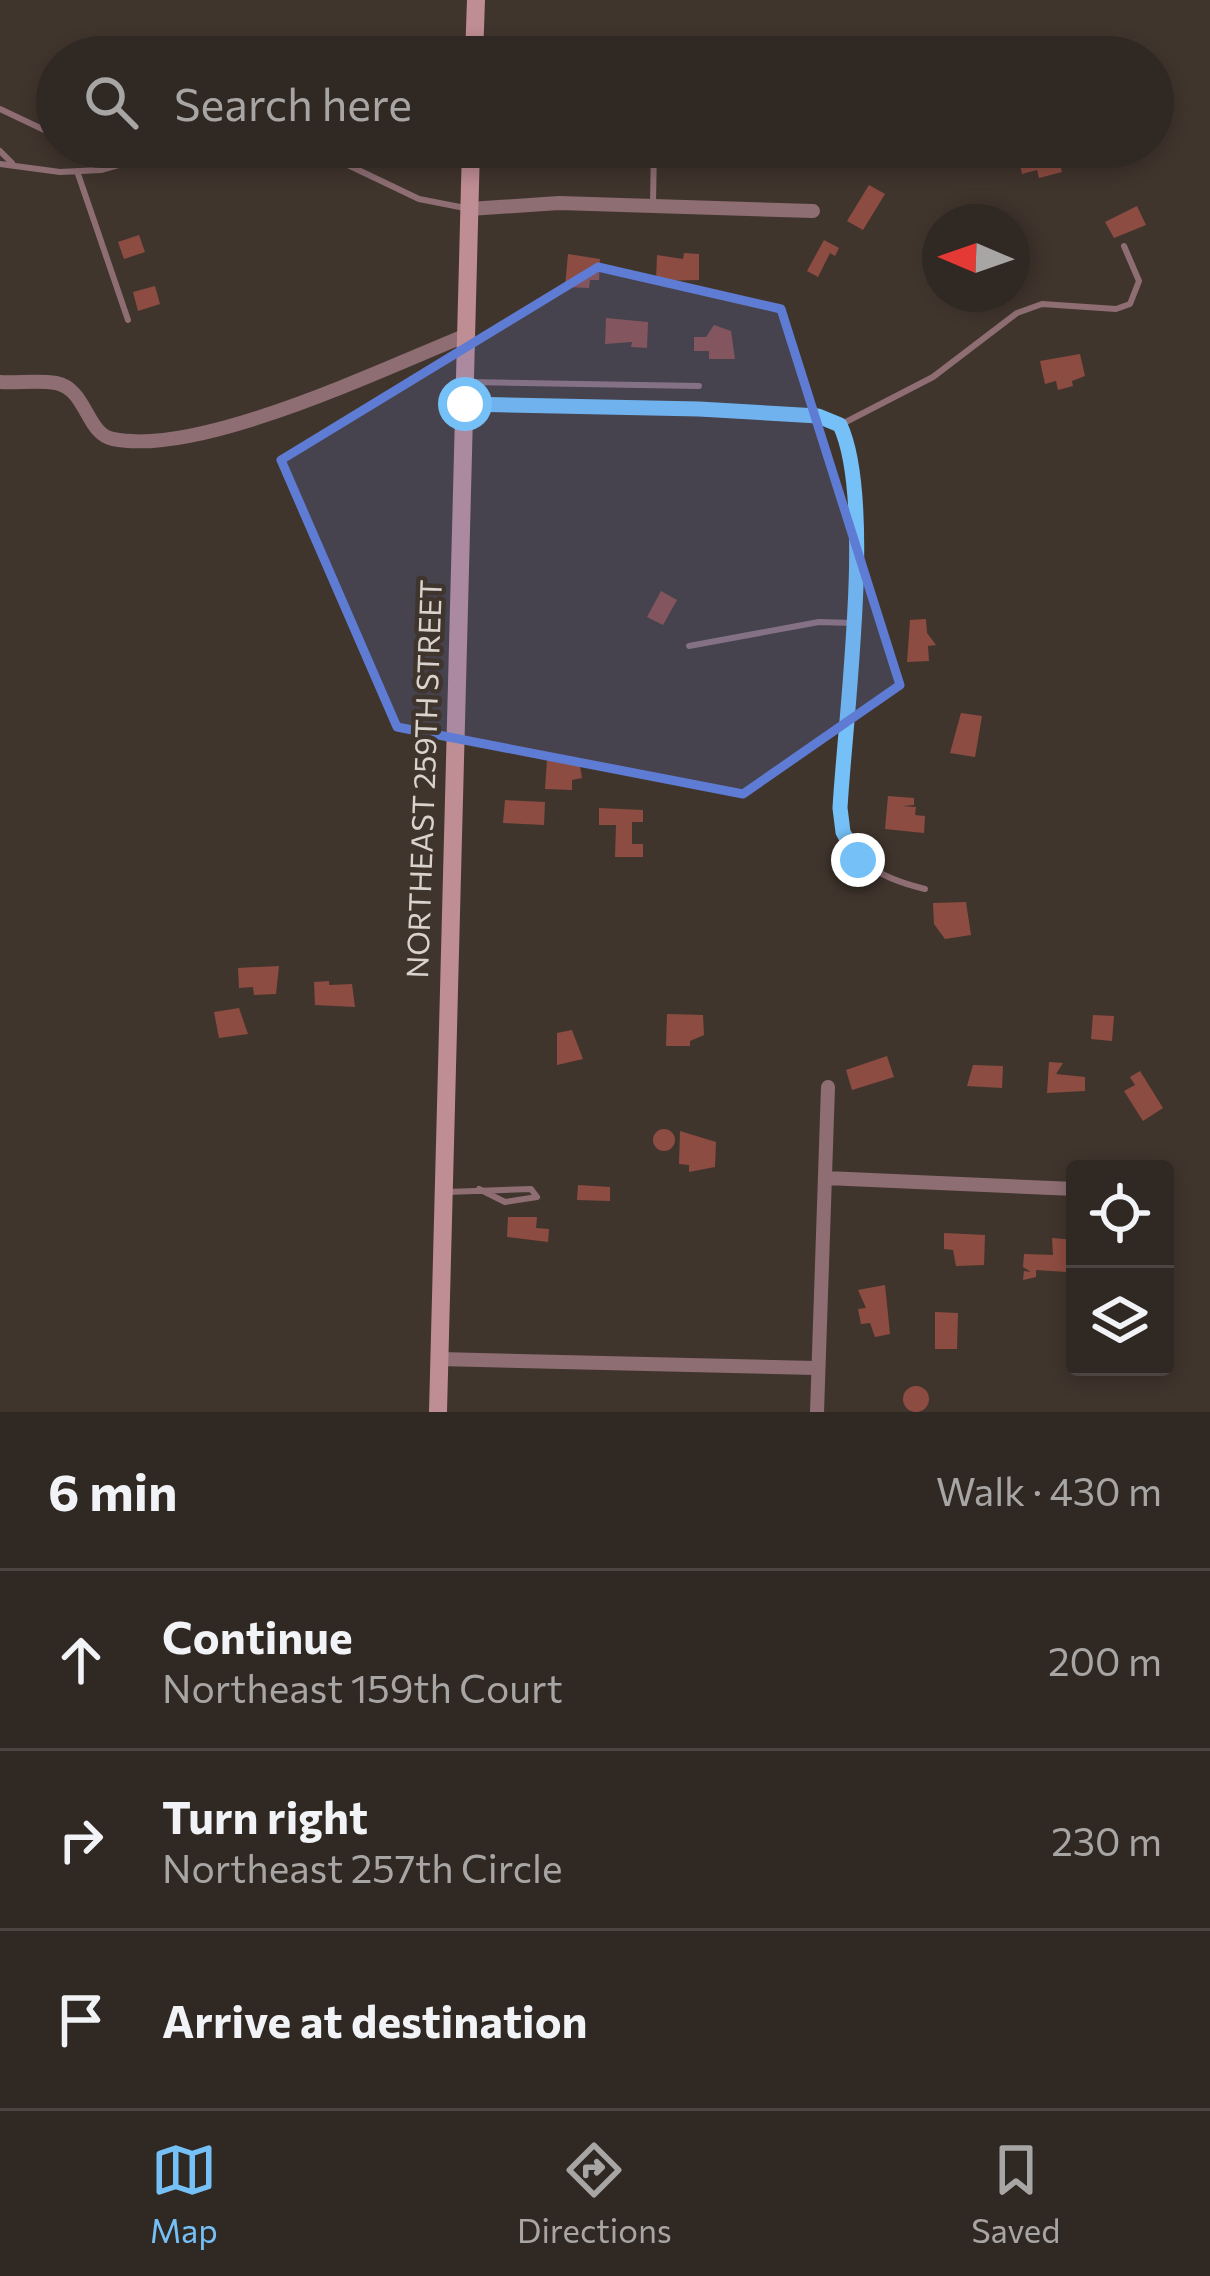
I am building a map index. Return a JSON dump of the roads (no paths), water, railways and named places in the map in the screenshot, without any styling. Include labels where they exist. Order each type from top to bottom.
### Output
[{"type":"street","points":[[475,36],[476,0]]},
{"type":"street","name":"NORTHEAST 259TH STREET","points":[[438,1412],[471,168]]},
{"type":"street","points":[[470,209],[559,202],[813,211]]},
{"type":"street","points":[[0,382],[58,383],[73,391],[99,432],[112,439],[197,435],[275,412],[466,335]]},
{"type":"street","points":[[817,1412],[828,1088]]},
{"type":"street","points":[[826,1178],[1066,1189]]},
{"type":"street","points":[[439,1359],[815,1368]]},
{"type":"lane","points":[[0,109],[36,126]]},
{"type":"lane","points":[[0,151],[12,163]]},
{"type":"lane","points":[[0,164],[36,166]]},
{"type":"lane","points":[[53,168],[90,168]]},
{"type":"lane","points":[[356,168],[419,199],[470,209]]},
{"type":"lane","points":[[653,206],[654,168]]},
{"type":"lane","points":[[77,171],[128,320]]},
{"type":"lane","points":[[840,425],[933,377],[1017,313],[1042,304],[1116,309],[1130,304],[1139,281],[1124,247]]},
{"type":"lane","points":[[465,382],[698,386]]},
{"type":"lane","points":[[465,404],[699,409],[818,416],[840,425],[852,451],[854,623],[840,808],[843,832],[858,860],[883,878],[925,890]]},
{"type":"lane","points":[[689,646],[819,622],[854,623]]},
{"type":"lane","points":[[443,1192],[479,1189],[531,1189],[537,1198],[505,1202],[479,1189]]}]
